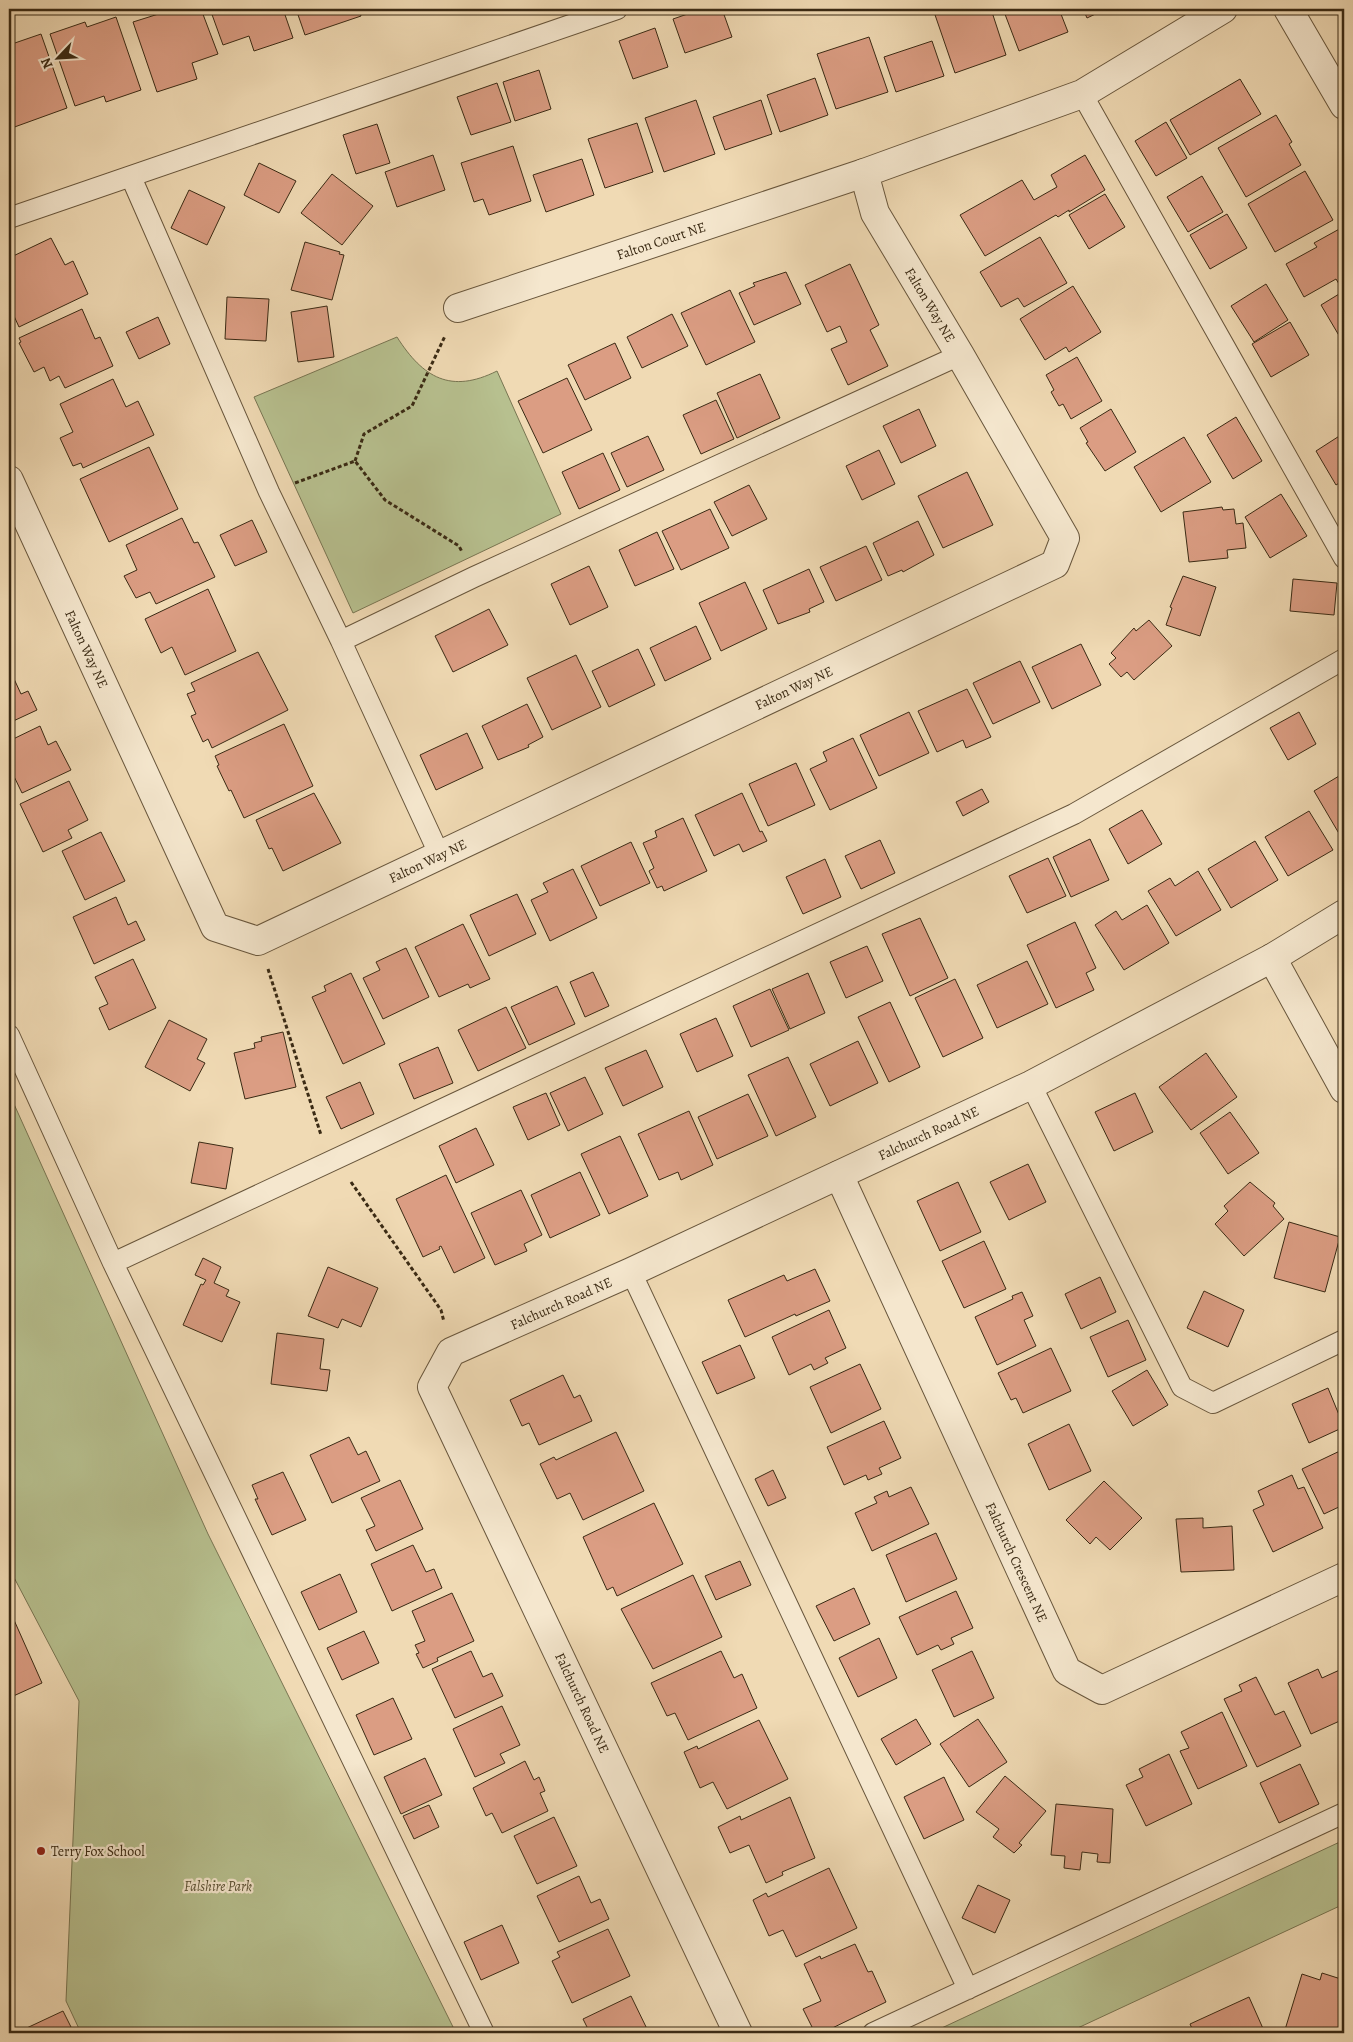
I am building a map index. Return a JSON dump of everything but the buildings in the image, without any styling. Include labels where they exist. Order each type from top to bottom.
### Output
[{"type":"street","points":[[864,173],[1082,94],[1223,9]]},
{"type":"street","points":[[1288,9],[1344,105]]},
{"type":"street","name":"Falton Court NE","points":[[458,308],[864,173]]},
{"type":"street","name":"Falton Way NE","points":[[9,480],[215,927],[258,941],[1055,564],[1064,538],[960,355],[875,213],[864,173]]},
{"type":"street","name":"Falchurch Road NE","points":[[738,2033],[432,1387],[451,1352],[631,1272],[1030,1085],[1272,958],[1344,914]]},
{"type":"street","points":[[1272,958],[1344,1088]]},
{"type":"street","name":"Falchurch Crescent NE","points":[[840,1174],[1067,1671],[1102,1690],[1344,1577]]},
{"type":"lane","points":[[9,218],[617,9]]},
{"type":"lane","points":[[1082,94],[1344,558]]},
{"type":"lane","points":[[131,177],[269,492],[440,856]]},
{"type":"lane","points":[[341,642],[474,577],[960,355]]},
{"type":"lane","points":[[113,1262],[1074,814],[1344,659]]},
{"type":"lane","points":[[9,1035],[113,1262],[484,2033]]},
{"type":"lane","points":[[1030,1085],[1182,1387],[1213,1403],[1344,1340]]},
{"type":"lane","points":[[631,1272],[968,1989]]},
{"type":"lane","points":[[873,2033],[1344,1813]]},
{"type":"path","points":[[355,461],[364,434],[412,406],[458,308]]},
{"type":"path","points":[[269,492],[355,461]]},
{"type":"path","points":[[355,461],[385,500],[459,546],[474,577]]},
{"type":"green space","points":[[397,337],[417,363],[439,378],[452,381],[466,381],[481,378],[497,371],[561,514],[353,613],[254,397]]},
{"type":"green space","name":"Falshire Park","points":[[9,1093],[208,1534],[456,2033],[81,2033],[66,2001],[79,1701],[9,1568]]},
{"type":"green space","points":[[1344,1840],[1344,1904],[1067,2033],[931,2033]]},
{"type":"place","name":"Terry Fox School","points":[[41,1851]]}]
